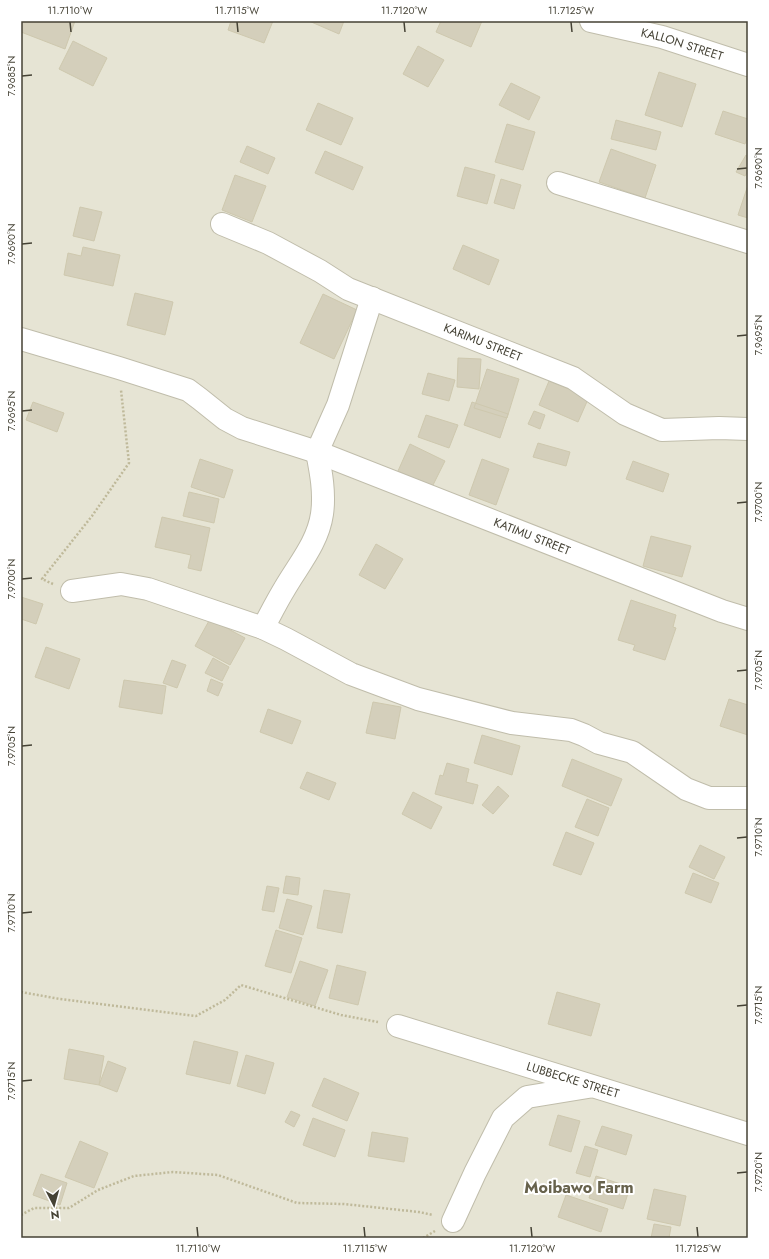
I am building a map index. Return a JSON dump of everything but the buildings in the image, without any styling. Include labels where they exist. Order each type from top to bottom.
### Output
[{"type":"street","name":"KALLON STREET","points":[[591,21],[662,37],[748,65]]},
{"type":"street","points":[[558,183],[748,242]]},
{"type":"street","name":"KARIMU STREET","points":[[222,224],[268,243],[320,271],[348,289],[573,378],[625,414],[662,430],[719,428],[748,429]]},
{"type":"street","points":[[263,628],[285,587],[309,551],[318,531],[322,514],[323,490],[317,452],[338,405],[372,298]]},
{"type":"street","name":"KATIMU STREET","points":[[21,339],[188,390],[225,419],[242,428],[317,452],[722,612],[748,620]]},
{"type":"street","points":[[72,591],[122,584],[148,589],[214,613],[263,628],[286,638],[351,674],[418,699],[512,723],[571,730],[584,734],[600,743],[632,752],[686,789],[709,798],[748,798]]},
{"type":"street","name":"LUBBECKE STREET","points":[[398,1026],[748,1134]]},
{"type":"street","points":[[453,1221],[503,1118],[528,1097],[593,1086]]},
{"type":"path","points":[[72,591],[42,580],[92,516],[129,463],[119,368]]},
{"type":"path","points":[[21,992],[91,1003],[196,1016],[225,1000],[241,985],[341,1015],[398,1026]]},
{"type":"path","points":[[21,1215],[34,1208],[69,1208],[98,1190],[134,1176],[173,1172],[218,1175],[297,1203],[344,1204],[419,1212],[453,1221]]},
{"type":"shaded area","points":[[21,21],[748,21],[748,1238],[21,1238]]},
{"type":"district","name":"Moibawo Farm","points":[[579,1187]]}]
